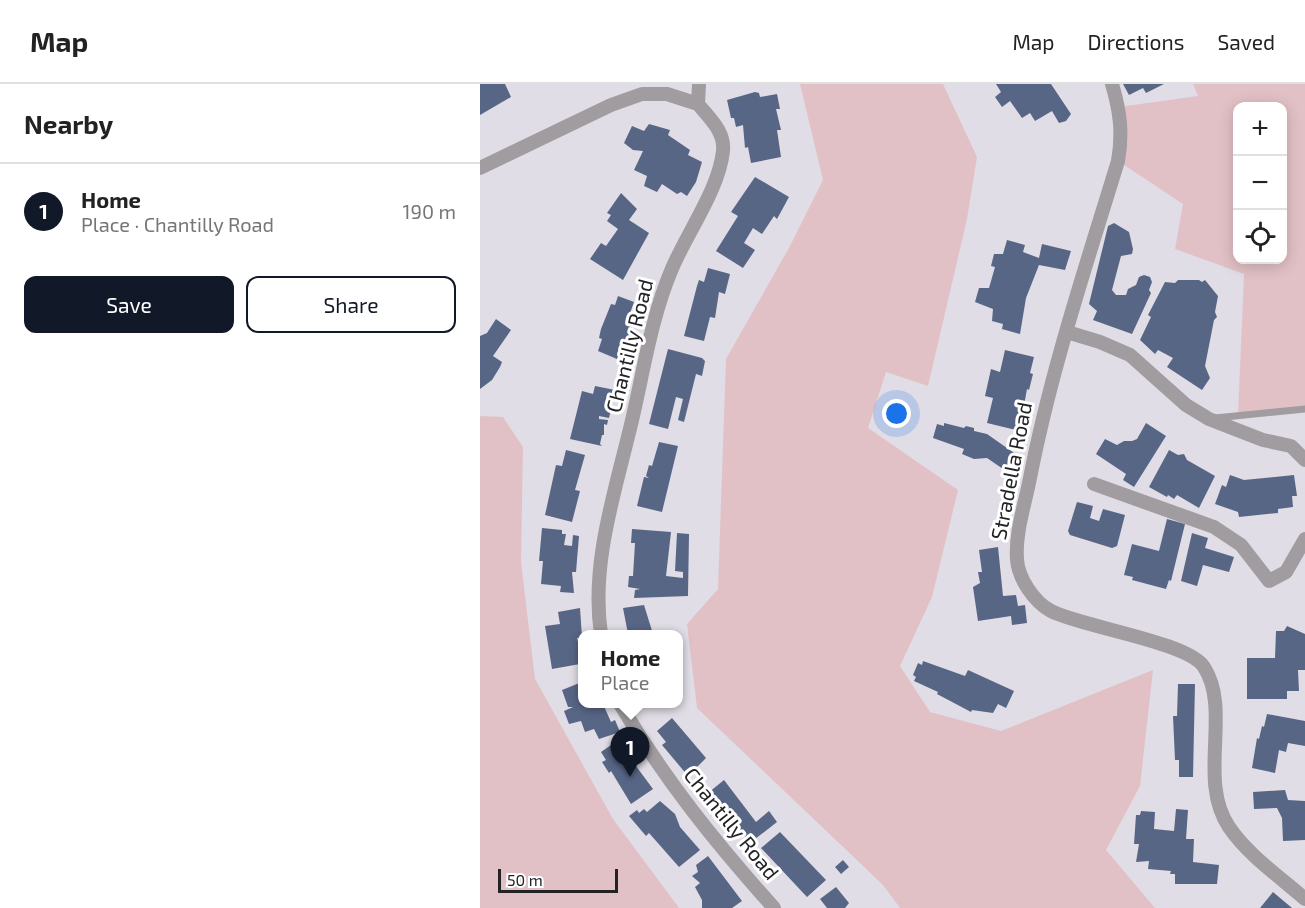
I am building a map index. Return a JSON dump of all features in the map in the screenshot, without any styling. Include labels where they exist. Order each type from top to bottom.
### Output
[{"type":"street","points":[[480,168],[610,105],[642,94],[668,94],[698,104],[699,84]]},
{"type":"street","name":"Stradella Road","points":[[1112,84],[1119,107],[1122,138],[1118,161],[1066,332],[1038,435],[1017,541],[1017,560],[1022,580],[1048,610],[1071,619],[1165,646],[1203,664],[1212,682],[1215,697],[1214,778],[1218,804],[1228,826],[1244,844],[1305,899]]},
{"type":"street","name":"Chantilly Road","points":[[600,630],[601,557],[653,326],[670,273],[718,174],[724,148],[720,130],[698,104]]},
{"type":"street","points":[[1066,332],[1100,342],[1130,356],[1186,405],[1209,419],[1263,440],[1292,446],[1305,460]]},
{"type":"street","points":[[1094,484],[1214,527],[1240,545],[1269,581],[1286,572],[1305,538]]},
{"type":"street","name":"Chantilly Road","points":[[622,708],[652,758],[712,838],[774,908]]},
{"type":"lane","points":[[1209,419],[1305,410]]},
{"type":"shaded area","points":[[800,84],[943,84],[977,157],[967,219],[928,386],[886,372],[868,428],[958,490],[932,597],[900,666],[930,712],[1001,731],[1153,670],[1140,786],[1106,850],[1155,908],[900,908],[883,885],[697,708],[687,624],[718,589],[726,359],[790,246],[823,180]]},
{"type":"shaded area","points":[[1193,84],[1305,84],[1305,409],[1238,415],[1244,274],[1175,249],[1183,204],[1118,161],[1119,107],[1198,96]]},
{"type":"shaded area","points":[[480,416],[503,417],[523,447],[521,562],[535,679],[613,819],[679,908],[480,908]]},
{"type":"building","points":[[480,84],[505,84],[511,97],[480,115]]},
{"type":"building","points":[[996,84],[1051,84],[1071,114],[1066,121],[1059,123],[1052,111],[1035,121],[1030,113],[1022,118],[1010,101],[1002,107],[995,97],[1001,92]]},
{"type":"building","points":[[1123,84],[1164,84],[1146,93],[1143,88],[1129,95]]},
{"type":"building","points":[[755,92],[759,93],[760,97],[777,94],[780,109],[776,109],[781,130],[777,130],[781,157],[751,163],[748,147],[745,148],[743,125],[736,127],[734,118],[731,118],[727,100]]},
{"type":"building","points":[[649,124],[670,130],[668,135],[690,150],[688,155],[702,162],[696,182],[687,196],[681,192],[677,194],[662,184],[657,192],[644,186],[647,176],[634,170],[643,151],[633,150],[624,143],[632,126],[644,131]]},
{"type":"building","points":[[755,177],[789,197],[777,219],[774,216],[762,234],[753,228],[744,243],[755,250],[743,268],[716,251],[738,216],[731,212]]},
{"type":"building","points":[[621,193],[637,209],[629,220],[649,233],[623,280],[590,259],[601,243],[606,246],[618,229],[607,221],[611,215],[607,213]]},
{"type":"building","points":[[1114,223],[1129,232],[1133,249],[1132,254],[1121,256],[1112,290],[1116,295],[1126,295],[1128,289],[1136,285],[1139,277],[1144,275],[1150,277],[1152,282],[1149,290],[1151,293],[1132,334],[1093,320],[1097,311],[1089,304],[1108,226]]},
{"type":"building","points":[[1007,240],[1025,245],[1023,252],[1039,258],[1042,244],[1071,251],[1065,270],[1039,265],[1026,298],[1020,334],[1002,329],[1003,324],[992,321],[993,309],[975,302],[979,288],[989,288],[995,267],[991,266],[994,254],[1003,254]]},
{"type":"building","points":[[708,268],[730,274],[725,294],[719,292],[715,318],[710,317],[704,341],[684,336],[699,280],[704,282]]},
{"type":"building","points":[[1178,280],[1202,282],[1205,280],[1218,296],[1215,312],[1217,317],[1214,320],[1205,366],[1210,378],[1202,390],[1167,367],[1173,358],[1158,350],[1155,354],[1140,340],[1151,317],[1148,315],[1165,282],[1175,283]]},
{"type":"building","points":[[618,296],[634,302],[629,316],[635,318],[625,348],[621,347],[617,359],[598,351],[602,339],[599,338],[601,329],[611,304],[615,305]]},
{"type":"building","points":[[496,319],[511,330],[493,356],[502,362],[500,367],[492,380],[480,389],[480,336],[487,333]]},
{"type":"building","points":[[668,349],[702,358],[705,361],[702,376],[696,374],[684,422],[678,420],[683,399],[676,397],[668,429],[649,424]]},
{"type":"building","points":[[1005,350],[1034,357],[1030,373],[1033,374],[1029,390],[1027,389],[1021,422],[1018,421],[1016,430],[987,423],[993,398],[985,396],[991,369],[1000,372]]},
{"type":"building","points":[[595,386],[615,390],[609,418],[599,416],[599,419],[608,420],[607,425],[604,424],[604,435],[602,435],[600,444],[602,446],[570,439],[582,391],[593,394]]},
{"type":"building","points":[[944,423],[974,428],[974,431],[987,434],[1017,455],[1006,471],[987,458],[974,459],[962,454],[964,449],[933,438],[937,424],[944,426]]},
{"type":"building","points":[[1146,423],[1166,436],[1134,487],[1123,480],[1126,474],[1096,454],[1105,439],[1117,445],[1124,441],[1137,439]]},
{"type":"building","points":[[659,442],[678,446],[662,512],[637,506],[644,477],[649,478],[646,476],[649,465],[652,466]]},
{"type":"building","points":[[566,450],[585,455],[575,490],[580,491],[572,522],[545,515],[556,465],[562,466]]},
{"type":"building","points":[[1169,450],[1178,455],[1184,454],[1187,460],[1215,476],[1199,508],[1177,495],[1174,499],[1168,495],[1167,497],[1149,487]]},
{"type":"building","points":[[1230,475],[1244,480],[1294,475],[1297,496],[1292,496],[1293,507],[1278,509],[1278,513],[1239,517],[1238,512],[1215,504],[1222,485],[1226,487]]},
{"type":"building","points":[[1077,502],[1093,506],[1090,518],[1099,521],[1103,509],[1125,515],[1117,546],[1112,548],[1070,535],[1068,531]]},
{"type":"building","points":[[1167,519],[1185,524],[1171,581],[1169,580],[1166,589],[1132,580],[1133,577],[1124,575],[1132,544],[1159,551]]},
{"type":"building","points":[[542,528],[562,530],[562,534],[566,534],[564,545],[572,546],[573,535],[579,536],[576,572],[572,572],[574,593],[560,592],[561,586],[541,584],[543,561],[539,561]]},
{"type":"building","points":[[632,529],[671,532],[666,576],[683,578],[683,572],[675,571],[677,533],[689,534],[688,596],[634,598],[635,590],[640,589],[628,587],[629,576],[633,576],[635,543],[631,543]]},
{"type":"building","points":[[1192,533],[1208,538],[1205,548],[1234,557],[1229,572],[1203,565],[1197,586],[1181,581]]},
{"type":"building","points":[[998,547],[1003,596],[1016,595],[1018,606],[1025,605],[1027,623],[1012,625],[1011,616],[978,621],[973,587],[980,583],[978,572],[982,572],[979,550]]},
{"type":"building","points":[[644,605],[652,630],[627,630],[623,608]]},
{"type":"building","points":[[580,608],[582,630],[578,630],[577,638],[578,664],[552,669],[545,626],[560,624],[558,612]]},
{"type":"building","points":[[1287,626],[1305,634],[1305,670],[1298,670],[1299,691],[1287,691],[1287,699],[1247,699],[1247,658],[1275,658],[1276,631],[1284,631]]},
{"type":"building","points":[[923,661],[965,676],[968,670],[1014,691],[1006,708],[998,704],[993,713],[972,710],[971,712],[937,694],[938,692],[914,681],[916,677],[913,675],[918,663],[922,665]]},
{"type":"building","points":[[578,684],[578,708],[605,708],[611,722],[615,720],[620,732],[599,739],[594,729],[585,732],[581,721],[569,724],[564,711],[573,707],[568,707],[562,690]]},
{"type":"building","points":[[1178,684],[1195,684],[1193,777],[1179,777],[1179,760],[1175,760],[1173,716],[1177,716]]},
{"type":"building","points":[[1267,714],[1305,721],[1305,746],[1288,743],[1286,752],[1279,750],[1275,773],[1252,768],[1257,738],[1259,739]]},
{"type":"building","points":[[672,718],[706,758],[688,776],[662,745],[666,742],[657,731]]},
{"type":"building","points":[[611,745],[616,752],[626,746],[633,756],[630,758],[653,789],[631,804],[611,771],[609,773],[602,762],[606,760],[601,752]]},
{"type":"building","points":[[724,780],[756,822],[769,811],[777,822],[750,843],[708,793]]},
{"type":"building","points":[[1285,790],[1288,800],[1305,801],[1305,840],[1283,841],[1282,818],[1277,808],[1254,809],[1253,792]]},
{"type":"building","points":[[660,801],[675,814],[680,827],[700,850],[679,867],[649,833],[646,836],[629,816],[637,810],[639,813],[644,809],[647,812]]},
{"type":"building","points":[[1176,809],[1188,810],[1186,839],[1194,839],[1193,862],[1219,865],[1217,884],[1175,884],[1175,874],[1170,874],[1171,871],[1148,869],[1149,861],[1136,862],[1139,844],[1134,844],[1136,815],[1140,815],[1141,811],[1155,812],[1154,829],[1174,831]]},
{"type":"building","points":[[780,832],[826,880],[807,897],[761,848]]},
{"type":"building","points":[[708,856],[742,901],[732,908],[702,908],[702,900],[695,887],[700,883],[692,876],[698,872],[696,865]]},
{"type":"building","points":[[843,860],[849,867],[841,874],[835,867]]},
{"type":"building","points":[[836,887],[849,903],[845,908],[827,908],[820,899]]},
{"type":"building","points":[[1273,892],[1292,908],[1260,908]]},
{"type":"place","name":"Home","points":[[630,777]]}]
